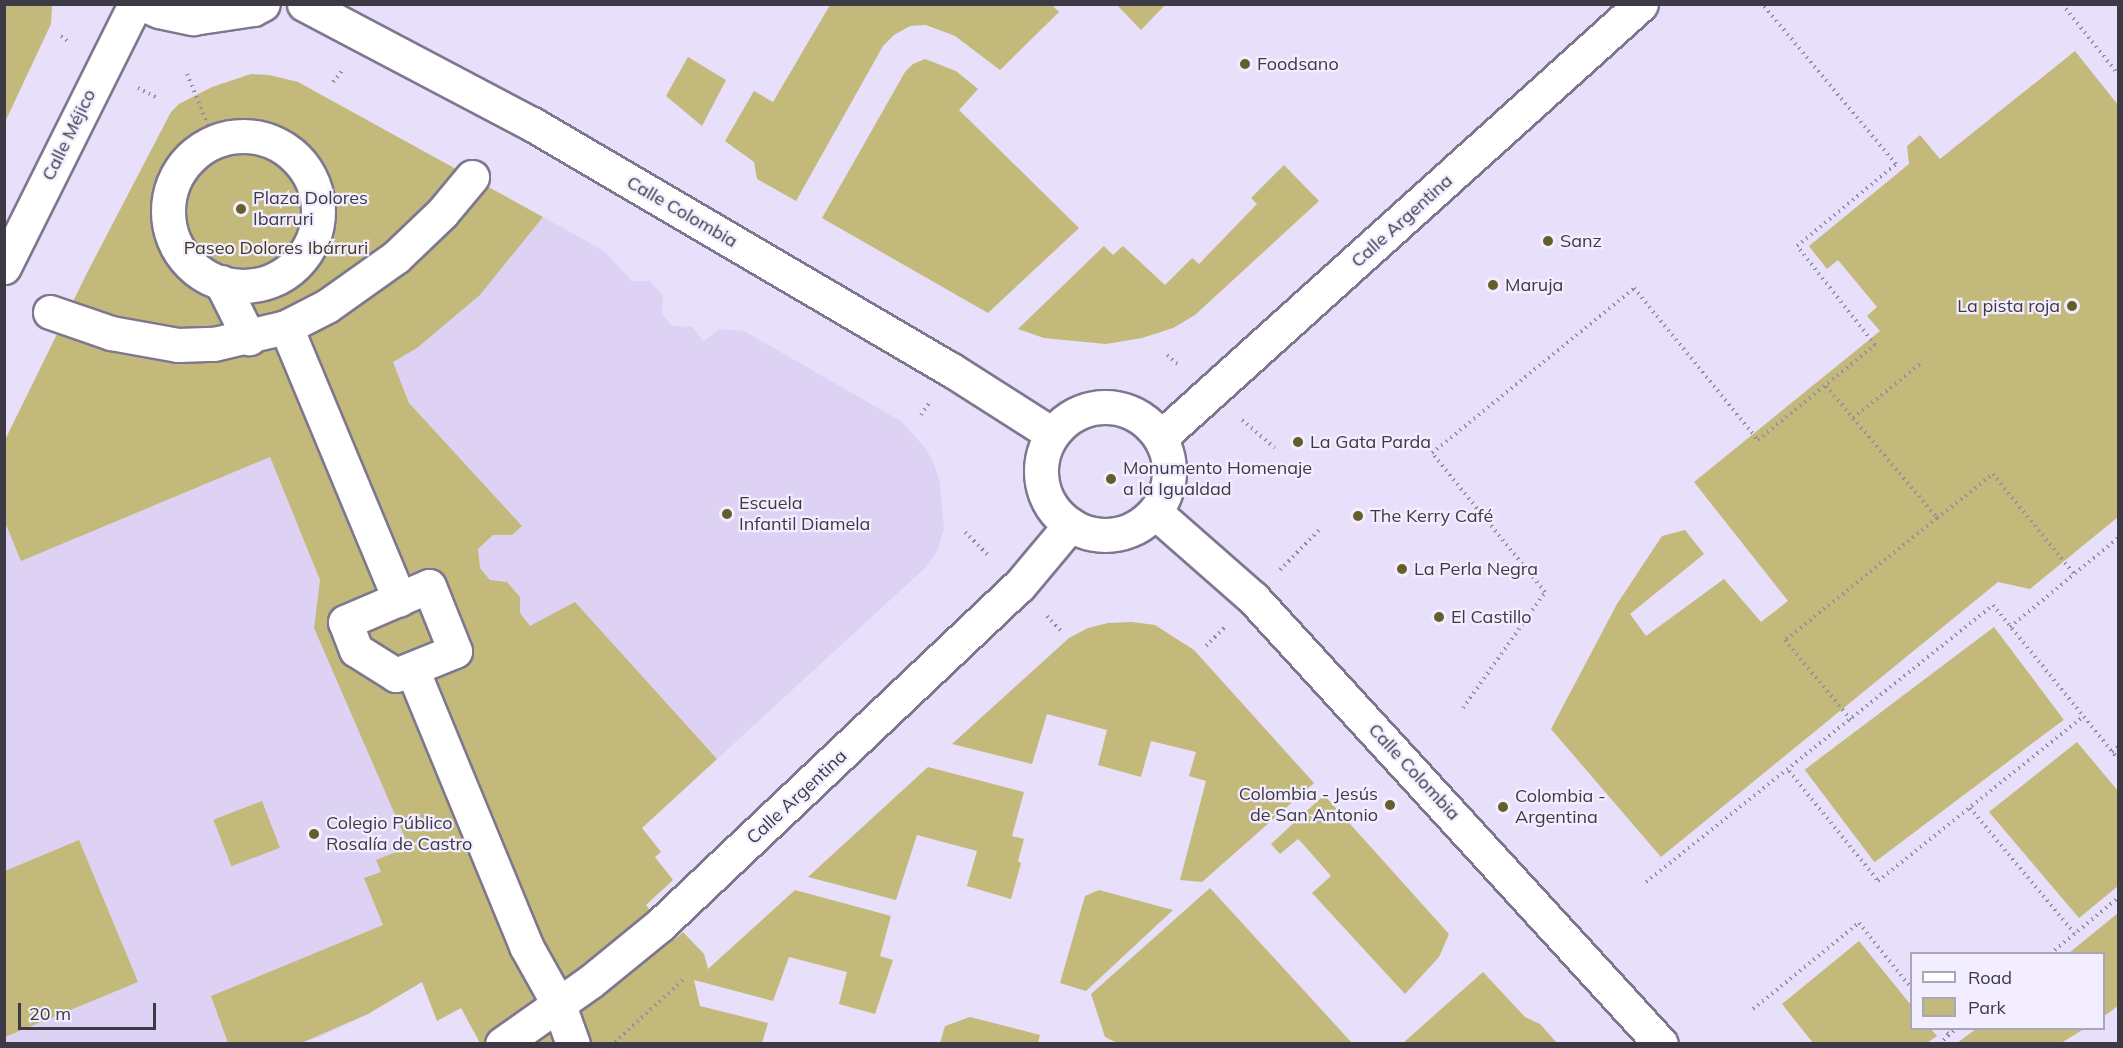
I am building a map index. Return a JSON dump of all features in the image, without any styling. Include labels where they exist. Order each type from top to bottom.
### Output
[{"type":"street","name":"Calle Méjico","points":[[4,267],[135,4]]},
{"type":"street","points":[[143,4],[159,11],[193,18],[253,9],[263,4]]},
{"type":"street","name":"Calle Colombia","points":[[304,4],[532,124],[950,369],[1052,434]]},
{"type":"street","name":"Calle Argentina","points":[[1161,437],[1641,4]]},
{"type":"street","points":[[238,136],[262,138],[284,148],[303,164],[314,185],[318,209],[316,233],[304,255],[292,268],[258,284],[240,286],[221,282],[201,273],[184,257],[173,237],[169,215],[171,192],[180,171],[195,154],[215,142],[238,136]]},
{"type":"street","points":[[50,312],[111,333],[178,345],[213,344],[249,338],[286,327],[327,306],[396,256],[442,213],[472,177]]},
{"type":"street","points":[[304,255],[327,306]]},
{"type":"street","points":[[221,282],[249,338]]},
{"type":"street","points":[[286,327],[399,599]]},
{"type":"street","points":[[1097,406],[1119,408],[1139,415],[1161,437],[1170,471],[1166,493],[1155,512],[1138,526],[1119,534],[1099,535],[1060,519],[1048,503],[1041,483],[1041,462],[1058,425],[1076,413],[1097,406]]},
{"type":"street","name":"Calle Colombia","points":[[1155,512],[1253,598],[1660,1044]]},
{"type":"street","name":"Calle Argentina","points":[[502,1044],[559,1005],[661,924],[1019,586],[1070,525]]},
{"type":"street","points":[[429,586],[455,651],[411,669],[396,675],[356,650],[345,622],[429,586]]},
{"type":"street","points":[[411,669],[526,946],[559,1005],[573,1044]]},
{"type":"path","points":[[1463,708],[1545,592],[1432,453],[1634,288],[1758,440],[1875,345],[1797,246],[1896,164],[1762,4]]},
{"type":"path","points":[[2062,4],[2118,74]]},
{"type":"path","points":[[187,74],[215,142]]},
{"type":"path","points":[[1854,418],[1920,364]]},
{"type":"path","points":[[1826,386],[1937,518]]},
{"type":"path","points":[[1851,720],[1785,640],[1993,474],[2074,574]]},
{"type":"path","points":[[2010,627],[2118,538]]},
{"type":"path","points":[[1646,882],[1789,771],[1993,605],[2118,759]]},
{"type":"path","points":[[1789,771],[1878,881],[2084,716]]},
{"type":"path","points":[[2112,752],[2118,747]]},
{"type":"path","points":[[1970,808],[2074,933]]},
{"type":"path","points":[[2052,952],[2118,898]]},
{"type":"path","points":[[1753,1009],[1859,923],[1910,988]]},
{"type":"path","points":[[612,1044],[684,980]]},
{"type":"path","points":[[1945,1030],[1949,1035]]},
{"type":"path","points":[[1939,1044],[1956,1030]]},
{"type":"shaded area","name":"Escuela Infantil Diamela","points":[[543,217],[604,251],[632,281],[650,281],[663,296],[662,314],[673,326],[692,327],[704,341],[719,329],[744,331],[902,422],[926,449],[940,483],[944,529],[937,551],[926,567],[642,828],[530,627],[480,568],[478,549],[493,535],[512,535],[521,526],[409,403],[393,362],[417,348],[480,295]]},
{"type":"shaded area","points":[[247,400],[320,580],[314,628],[450,880],[368,1014],[318,1038],[301,1043],[5,1043],[4,442]]},
{"type":"green space","points":[[5,4],[52,5],[51,24],[5,122]]},
{"type":"green space","points":[[830,5],[1052,5],[1059,12],[1000,70],[955,36],[926,25],[910,26],[894,35],[883,46],[796,201],[757,179],[754,162],[725,141],[754,91],[773,102]]},
{"type":"green space","points":[[1117,5],[1165,5],[1141,30]]},
{"type":"green space","points":[[2075,51],[2118,105],[2118,517],[2030,589],[1998,582],[1661,857],[1551,729],[1617,604],[1662,536],[1685,530],[1704,554],[1630,614],[1646,636],[1724,579],[1761,622],[1788,601],[1694,482],[1880,331],[1867,316],[1877,307],[1838,260],[1827,269],[1809,246],[1909,164],[1907,146],[1920,135],[1940,159]]},
{"type":"green space","points":[[688,57],[726,80],[702,126],[666,96]]},
{"type":"green space","points":[[925,59],[956,71],[978,89],[959,110],[1079,228],[988,313],[822,218],[905,72],[913,64]]},
{"type":"green space","name":"Paseo Dolores Ibárruri","points":[[251,74],[269,75],[298,82],[543,217],[480,295],[417,348],[393,362],[409,403],[522,526],[512,535],[493,535],[478,549],[480,568],[490,580],[507,582],[520,597],[520,613],[530,626],[575,602],[717,759],[642,828],[661,852],[655,857],[673,880],[646,905],[674,940],[683,932],[704,954],[708,969],[795,890],[891,916],[880,956],[893,960],[875,1014],[839,1004],[847,972],[789,957],[773,1001],[694,980],[700,1006],[768,1023],[762,1043],[480,1043],[461,1008],[437,1021],[422,982],[368,1014],[301,1043],[228,1043],[211,996],[383,925],[364,878],[381,872],[376,860],[409,847],[314,628],[320,580],[270,457],[21,561],[5,522],[4,442],[87,273],[171,112],[179,104],[212,87]]},
{"type":"green space","points":[[1284,165],[1319,201],[1195,315],[1173,328],[1142,338],[1106,344],[1044,338],[1018,329],[1104,246],[1113,255],[1123,246],[1165,285],[1192,258],[1199,264],[1257,204],[1251,198]]},
{"type":"green space","points":[[1132,622],[1155,625],[1194,650],[1314,783],[1202,882],[1180,880],[1206,781],[1189,776],[1196,752],[1151,741],[1141,777],[1098,765],[1107,730],[1047,714],[1032,764],[952,744],[1069,638],[1088,628],[1108,623]]},
{"type":"green space","points":[[1994,627],[2064,720],[1875,862],[1805,770]]},
{"type":"green space","points":[[2077,742],[2118,791],[2118,886],[2079,918],[1989,812]]},
{"type":"green space","points":[[928,767],[1024,792],[1012,836],[1024,839],[1018,861],[1021,863],[1011,899],[967,886],[977,851],[917,835],[896,900],[808,877]]},
{"type":"green space","points":[[1324,795],[1449,934],[1439,957],[1405,994],[1312,893],[1331,876],[1303,844],[1298,839],[1280,854],[1271,844]]},
{"type":"green space","points":[[262,801],[280,848],[231,866],[213,820]]},
{"type":"green space","points":[[79,840],[138,982],[5,1037],[5,871]]},
{"type":"green space","points":[[1210,888],[1352,1043],[1119,1044],[1105,1037],[1091,994]]},
{"type":"green space","points":[[1099,890],[1173,910],[1086,991],[1060,983],[1085,896]]},
{"type":"green space","points":[[2118,913],[2118,1006],[2105,1015],[2105,952],[2070,952]]},
{"type":"green space","points":[[1859,941],[1910,1004],[1910,1030],[1932,1030],[1937,1036],[1927,1043],[1813,1043],[1782,1004]]},
{"type":"green space","points":[[1483,972],[1525,1017],[1540,1024],[1557,1043],[1403,1043]]},
{"type":"green space","points":[[970,1017],[1040,1035],[1038,1043],[940,1043],[945,1026]]},
{"type":"green space","points":[[1975,1030],[2082,1030],[2061,1043],[1957,1043]]},
{"type":"place","name":"Foodsano","points":[[1245,64]]},
{"type":"place","name":"Plaza Dolores Ibarruri","points":[[241,209]]},
{"type":"place","name":"Sanz","points":[[1548,241]]},
{"type":"place","name":"Maruja","points":[[1493,285]]},
{"type":"place","name":"La pista roja","points":[[2072,306]]},
{"type":"place","name":"La Gata Parda","points":[[1298,442]]},
{"type":"place","name":"Monumento Homenaje a la Igualdad","points":[[1111,479]]},
{"type":"place","name":"Escuela Infantil Diamela","points":[[727,514]]},
{"type":"place","name":"The Kerry Café","points":[[1358,516]]},
{"type":"place","name":"La Perla Negra","points":[[1402,569]]},
{"type":"place","name":"El Castillo","points":[[1439,617]]},
{"type":"place","name":"Colombia - Jesús de San Antonio","points":[[1390,805]]},
{"type":"place","name":"Colombia - Argentina","points":[[1503,807]]},
{"type":"place","name":"Colegio Público Rosalía de Castro","points":[[314,834]]}]
